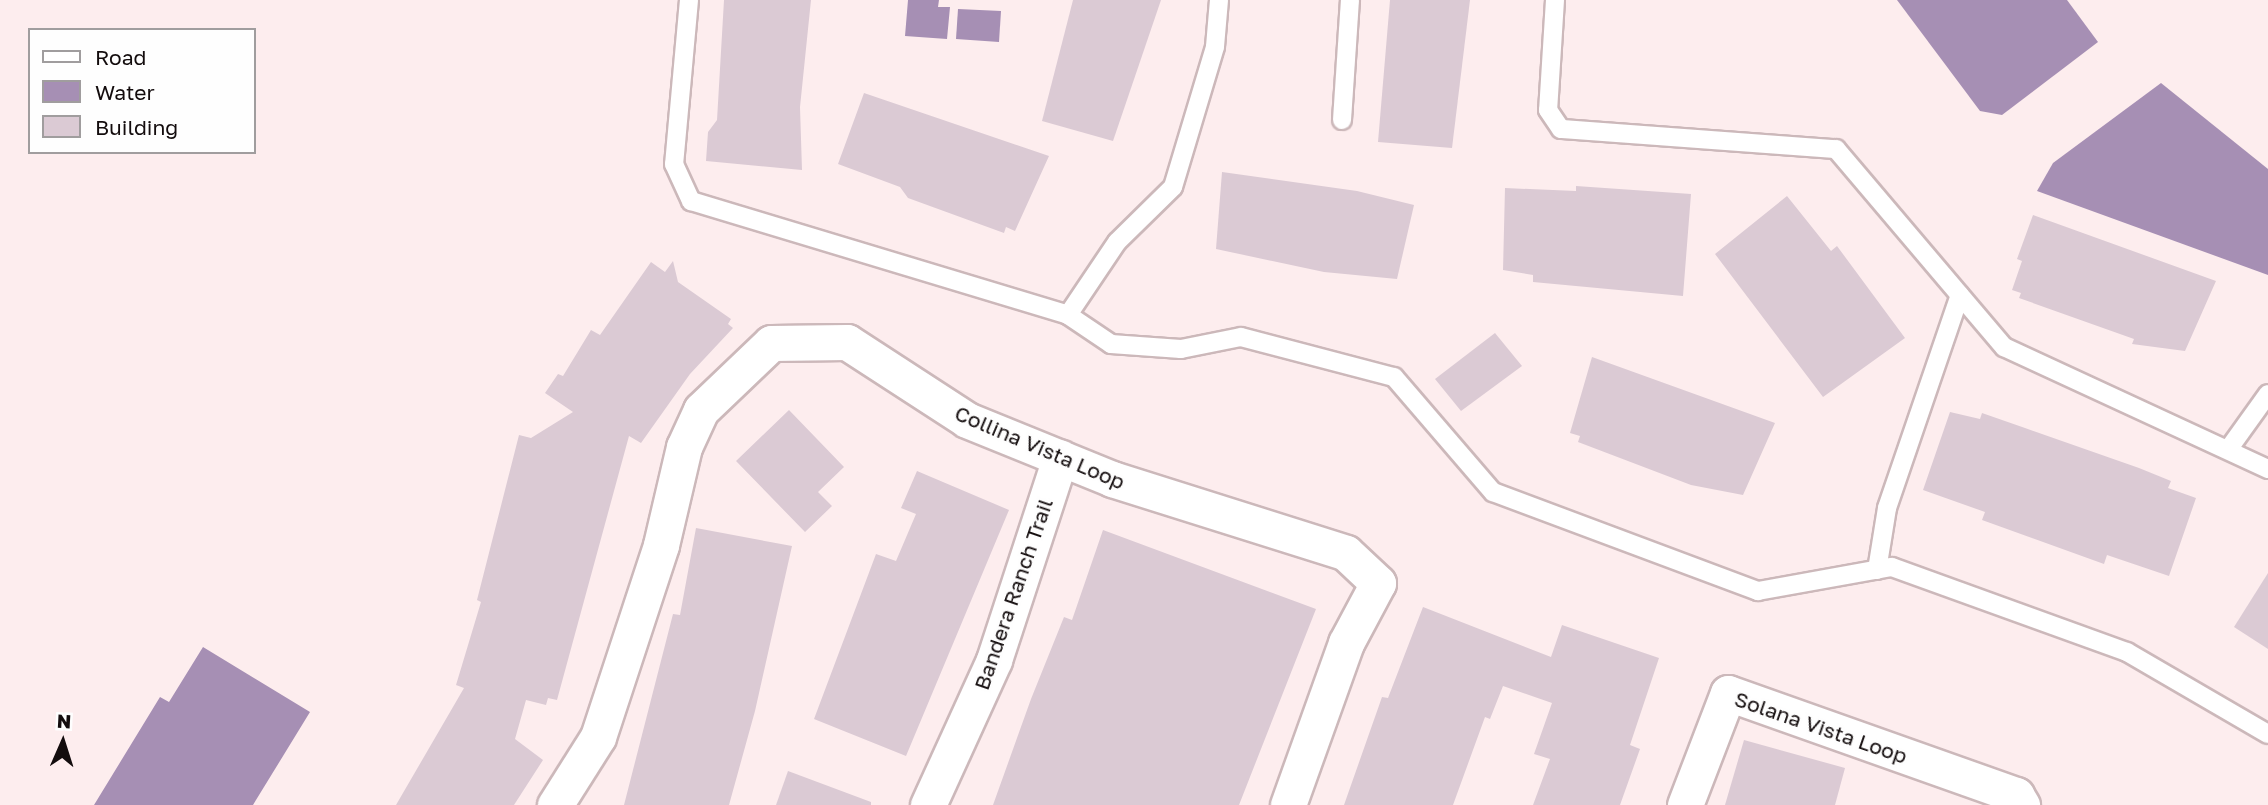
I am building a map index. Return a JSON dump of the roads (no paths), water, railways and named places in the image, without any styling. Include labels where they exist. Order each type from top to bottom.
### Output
[{"type":"street","name":"Collina Vista Loop","points":[[555,805],[598,737],[660,545],[684,447],[701,410],[771,343],[847,342],[967,420],[1112,480],[1346,553],[1378,583],[1346,643],[1288,805]]},
{"type":"street","name":"Bandera Ranch Trail","points":[[928,805],[994,660],[1060,458]]},
{"type":"street","name":"Solana Vista Loop","points":[[1685,805],[1728,693],[2017,795],[2022,805]]},
{"type":"lane","points":[[689,0],[674,164],[691,201],[1068,315],[1111,344],[1181,349],[1241,337],[1394,377],[1493,492],[1758,591],[1892,568],[1979,595],[2127,652],[2268,734]]},
{"type":"lane","points":[[1068,315],[1117,242],[1173,187],[1215,47],[1219,0]]},
{"type":"lane","points":[[1342,120],[1350,0]]},
{"type":"lane","points":[[1555,0],[1548,110],[1561,130],[1836,149],[2004,347],[2230,447],[2268,468]]},
{"type":"lane","points":[[1877,570],[1891,495],[1960,295]]},
{"type":"lane","points":[[2230,447],[2268,394]]},
{"type":"water","points":[[908,0],[939,0],[938,7],[950,7],[947,39],[905,36]]},
{"type":"water","points":[[1897,0],[2067,0],[2098,42],[2002,115],[1980,111]]},
{"type":"water","points":[[958,9],[1001,11],[999,42],[956,39]]},
{"type":"water","points":[[2161,83],[2268,169],[2268,275],[2037,191],[2053,163]]},
{"type":"water","points":[[203,647],[310,712],[253,805],[94,805],[160,697],[169,702]]}]
